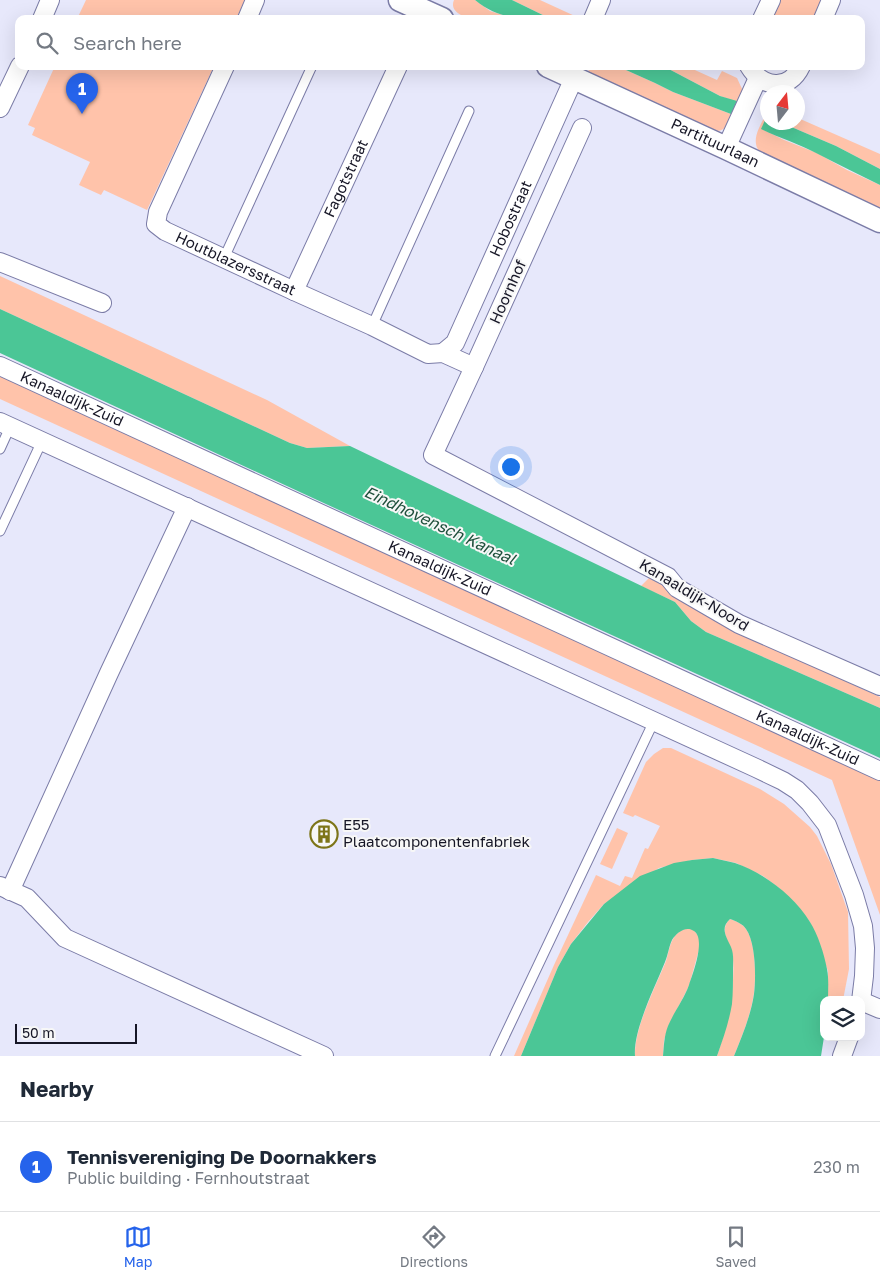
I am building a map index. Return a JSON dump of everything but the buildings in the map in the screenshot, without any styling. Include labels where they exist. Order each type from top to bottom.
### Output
[{"type":"street","points":[[44,15],[50,0]]},
{"type":"street","points":[[249,15],[255,0]]},
{"type":"street","points":[[400,0],[432,13]]},
{"type":"street","points":[[595,15],[601,0]]},
{"type":"street","points":[[764,15],[770,0]]},
{"type":"street","points":[[824,15],[831,0]]},
{"type":"street","points":[[0,108],[18,70]]},
{"type":"street","name":"Houtblazersstraat","points":[[223,70],[158,212],[156,224],[165,231],[372,326],[428,354],[443,354],[474,367]]},
{"type":"street","name":"Fagotstraat","points":[[294,291],[396,70]]},
{"type":"street","points":[[732,151],[758,76],[776,84],[785,83],[793,78],[798,70]]},
{"type":"street","name":"Partituurlaan","points":[[565,71],[880,221]]},
{"type":"street","name":"Hobostraat","points":[[443,354],[455,343],[565,71]]},
{"type":"street","name":"Hoornhof","points":[[432,455],[582,128]]},
{"type":"street","points":[[0,262],[102,302]]},
{"type":"street","name":"Kanaaldijk-Zuid","points":[[0,366],[880,771]]},
{"type":"street","points":[[5,424],[756,768],[797,790],[827,825],[854,895],[863,926],[865,957],[862,996]]},
{"type":"street","name":"Kanaaldijk-Noord","points":[[432,455],[668,576],[677,588],[740,624],[880,686]]},
{"type":"street","points":[[187,507],[5,888],[27,898],[65,938],[324,1056]]},
{"type":"street","points":[[865,1003],[880,1009]]},
{"type":"street","points":[[842,1056],[848,1041]]},
{"type":"lane","points":[[224,258],[310,70]]},
{"type":"lane","points":[[372,326],[469,111]]},
{"type":"lane","points":[[0,449],[5,424]]},
{"type":"lane","points":[[0,531],[42,441]]},
{"type":"lane","points":[[495,1056],[654,722]]},
{"type":"shaded area","points":[[86,0],[245,0],[238,15],[79,15]]},
{"type":"shaded area","points":[[454,0],[475,0],[490,11],[503,15],[461,15],[455,11]]},
{"type":"shaded area","points":[[512,0],[540,0],[573,15],[543,15]]},
{"type":"shaded area","points":[[778,0],[824,0],[817,15],[771,15]]},
{"type":"shaded area","points":[[53,70],[212,70],[147,210],[104,190],[101,195],[79,185],[90,162],[32,135],[35,128],[28,125]]},
{"type":"shaded area","points":[[588,70],[626,70],[673,92],[731,114],[737,102],[720,96],[671,70],[695,70],[717,80],[722,71],[737,78],[743,91],[728,124],[723,129],[717,131],[589,72]]},
{"type":"shaded area","points":[[805,121],[880,154],[880,169],[836,146],[798,130],[805,130]]},
{"type":"shaded area","points":[[760,126],[760,130],[817,153],[847,170],[880,185],[880,207],[877,212],[759,151],[756,136]]},
{"type":"shaded area","points":[[0,276],[267,400],[350,446],[307,448],[290,443],[0,309]]},
{"type":"shaded area","points":[[0,373],[880,777],[880,915],[832,780],[0,399]]},
{"type":"shaded area","points":[[649,578],[674,591],[737,631],[880,697],[880,708],[706,632],[691,621],[675,602],[641,586]]},
{"type":"shaded area","points":[[663,748],[671,748],[760,789],[784,804],[810,827],[817,836],[831,864],[848,912],[849,969],[844,996],[828,996],[828,971],[810,922],[796,904],[779,888],[763,876],[736,863],[713,858],[692,860],[659,868],[604,904],[571,944],[558,967],[521,1056],[514,1056],[596,875],[620,886],[625,876],[632,878],[645,848],[648,849],[660,826],[635,815],[633,817],[623,813],[646,762]]},
{"type":"shaded area","points":[[617,828],[628,833],[612,869],[600,864]]},
{"type":"shaded area","points":[[730,919],[745,927],[752,943],[755,969],[754,993],[743,1033],[734,1056],[717,1056],[732,996],[733,958],[725,933],[726,924]]},
{"type":"shaded area","points":[[688,928],[694,930],[699,937],[700,946],[689,986],[669,1025],[664,1040],[663,1056],[635,1056],[641,1021],[674,937],[677,933]]},
{"type":"water","points":[[475,0],[512,0],[543,15],[502,15],[484,7]]},
{"type":"water","points":[[626,70],[671,70],[720,96],[737,101],[731,114],[673,92]]},
{"type":"water","points":[[763,130],[798,130],[836,146],[880,169],[880,185],[811,150]]},
{"type":"water","name":"Eindhovensch Kanaal","points":[[0,309],[290,443],[307,448],[350,446],[675,602],[691,621],[706,632],[880,708],[880,758],[0,353]]},
{"type":"water","points":[[713,858],[735,863],[757,873],[777,886],[796,903],[813,927],[826,963],[828,977],[828,996],[820,996],[820,1041],[823,1041],[821,1056],[734,1056],[751,1010],[755,970],[752,943],[749,935],[743,926],[730,919],[725,929],[733,955],[732,1004],[728,1024],[717,1056],[663,1056],[664,1041],[670,1021],[687,990],[699,948],[697,935],[691,929],[685,929],[679,932],[671,942],[641,1021],[637,1034],[635,1056],[521,1056],[558,967],[571,944],[604,904],[640,876],[674,863]]},
{"type":"place","name":"Tennisvereniging De Doornakkers","points":[[82,114]]},
{"type":"place","name":"E55 Plaatcomponentenfabriek","points":[[324,834]]}]
